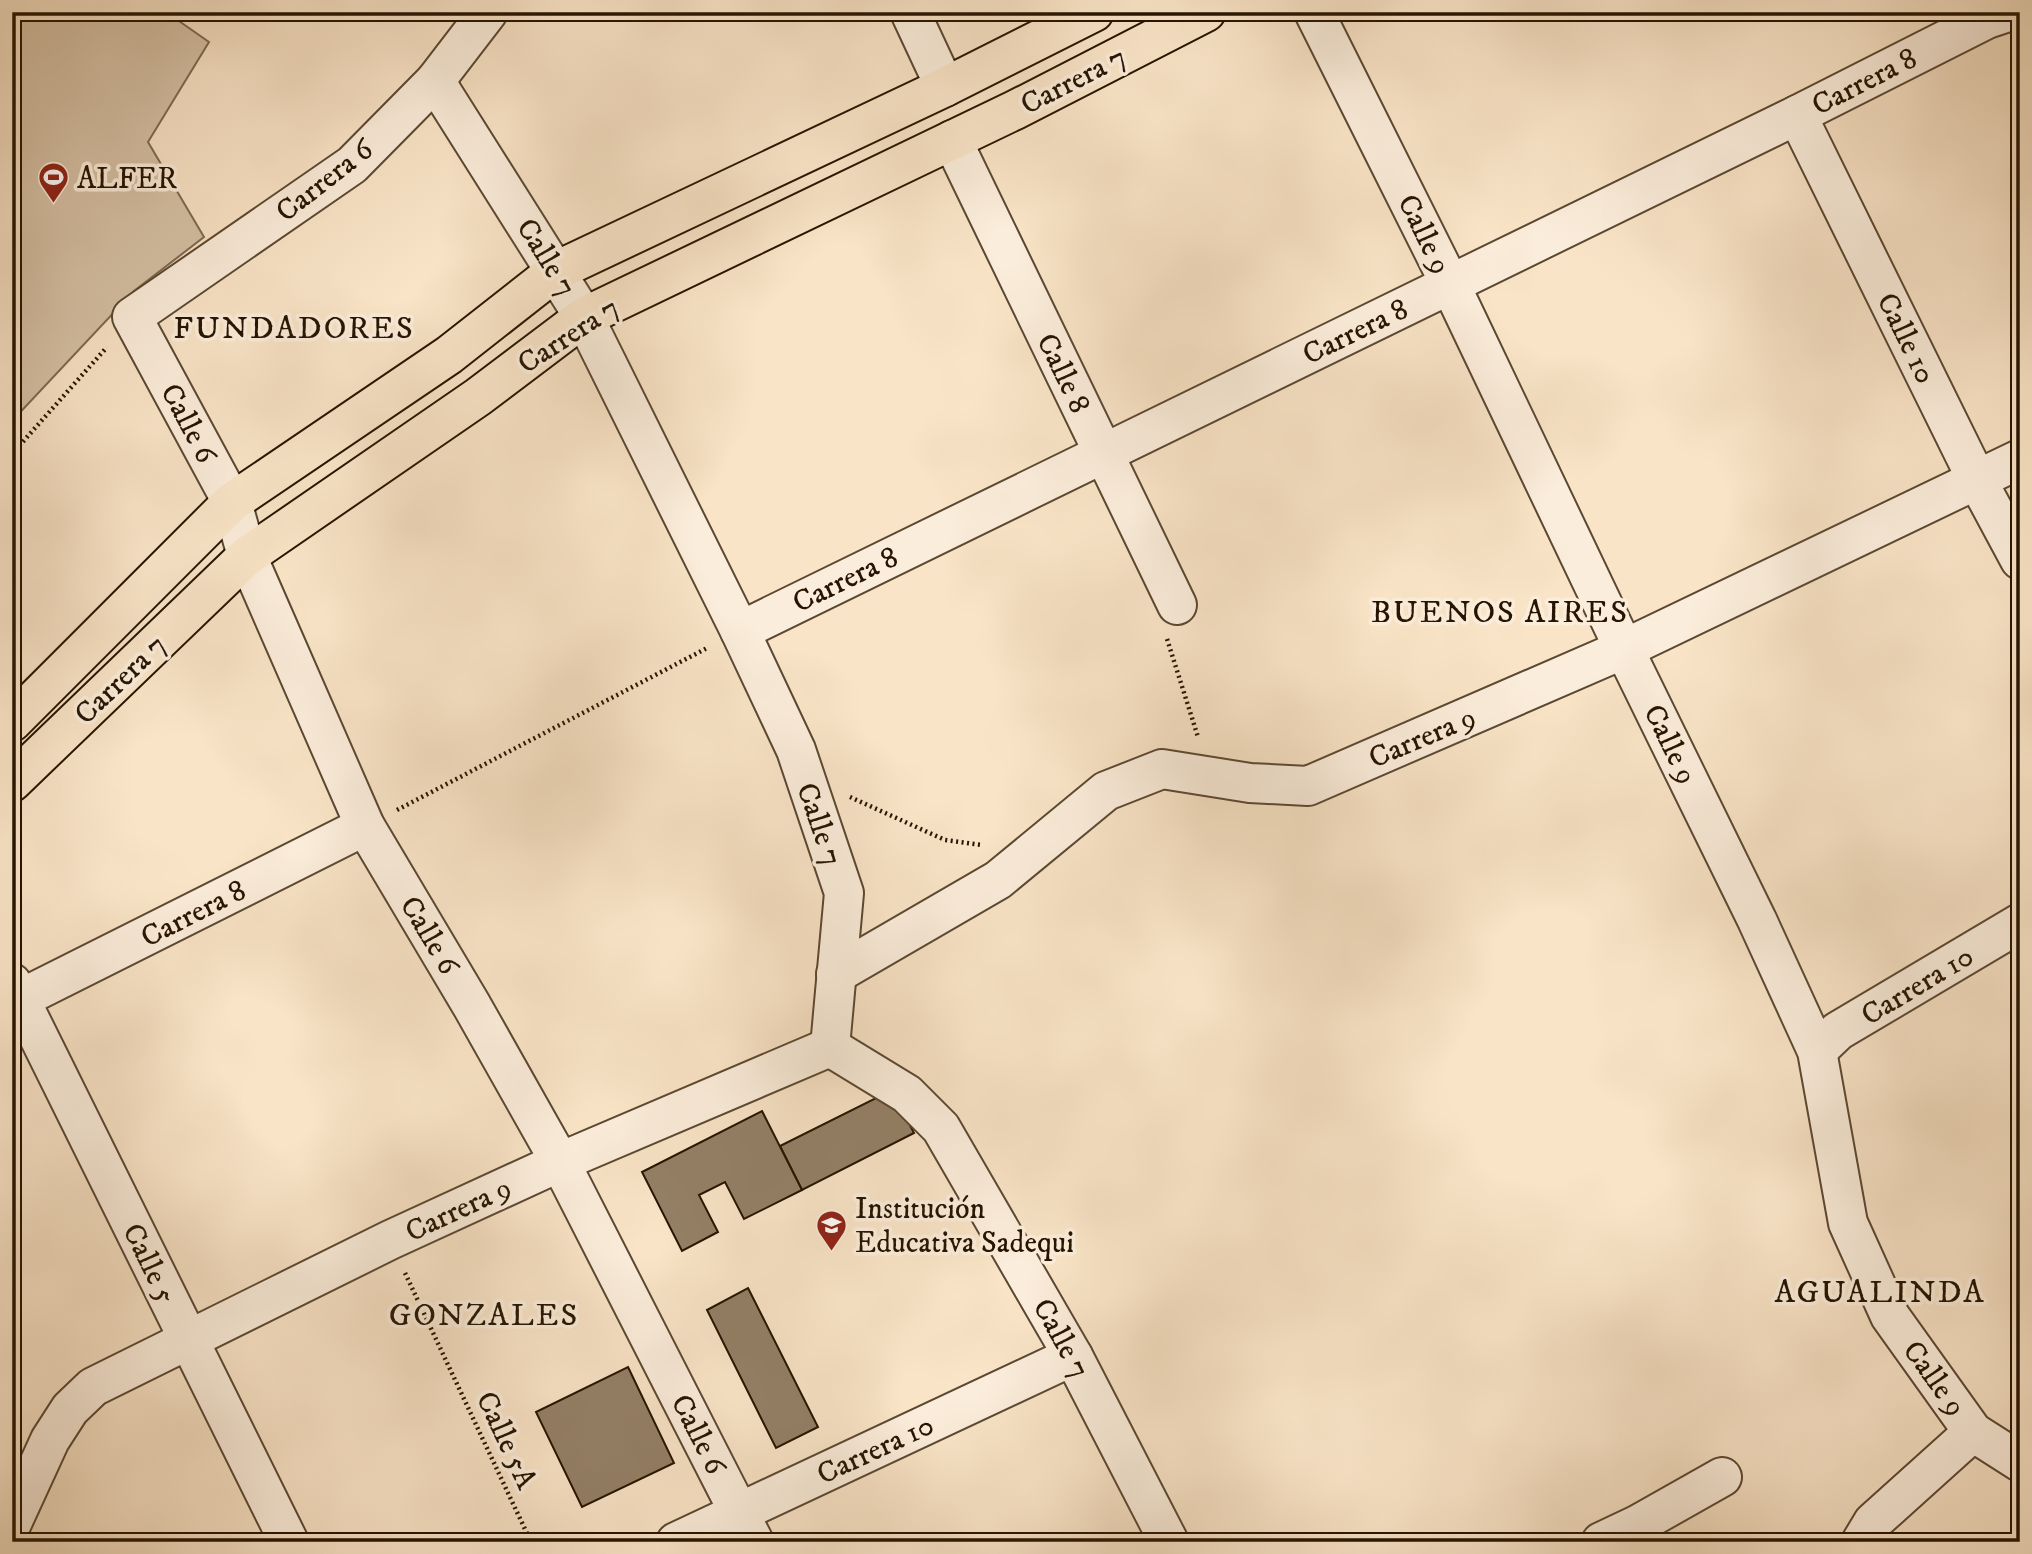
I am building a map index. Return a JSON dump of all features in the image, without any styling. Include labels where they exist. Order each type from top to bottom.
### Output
[{"type":"main road","name":"Carrera 7","points":[[12,722],[232,502],[449,355],[556,271],[945,87],[1094,12]]},
{"type":"main road","name":"Carrera 7","points":[[12,782],[247,556],[478,397],[584,317],[952,140],[1206,12]]},
{"type":"street","name":"Carrera 6","points":[[132,317],[352,165],[435,81],[488,12]]},
{"type":"street","points":[[909,12],[945,87]]},
{"type":"street","name":"Calle 9","points":[[1314,12],[1450,284],[1757,920],[1817,1051],[1848,1223],[1890,1316],[1973,1432],[2020,1462]]},
{"type":"street","name":"Carrera 8","points":[[740,631],[1797,115],[1987,19],[2008,12]]},
{"type":"street","name":"Calle 7","points":[[435,81],[584,317],[796,750],[844,893],[830,1047],[906,1094],[941,1128],[1073,1356],[1170,1542]]},
{"type":"street","name":"Calle 10","points":[[1797,115],[1977,480],[2020,560]]},
{"type":"street","name":"Calle 8","points":[[952,140],[1177,605]]},
{"type":"street","name":"Calle 6","points":[[132,317],[232,502],[247,556],[365,826],[472,1006],[560,1162],[747,1527]]},
{"type":"street","name":"Carrera 9","points":[[836,974],[998,880],[1106,791],[1162,769],[1250,783],[1308,786],[1624,649],[2020,460]]},
{"type":"street","name":"Carrera 8","points":[[16,991],[365,826]]},
{"type":"street","name":"Carrera 10","points":[[1817,1051],[1839,1031],[2020,923]]},
{"type":"street","name":"Calle 5","points":[[16,991],[289,1542]]},
{"type":"street","name":"Carrera 9","points":[[12,1523],[50,1440],[70,1409],[93,1387],[390,1240],[560,1162],[830,1047]]},
{"type":"street","name":"Carrera 10","points":[[676,1542],[747,1527],[1073,1356]]},
{"type":"street","points":[[1861,1542],[1872,1522],[1973,1432]]},
{"type":"street","points":[[1601,1542],[1649,1533],[1722,1477]]},
{"type":"path","points":[[12,454],[132,317]]},
{"type":"path","points":[[1177,605],[1166,641],[1197,733],[1219,778]]},
{"type":"path","points":[[365,826],[740,631]]},
{"type":"path","points":[[800,764],[831,787],[873,809],[945,840],[994,847]]},
{"type":"path","name":"Calle 5A","points":[[390,1240],[531,1542]]},
{"type":"shaded area","points":[[12,12],[166,12],[209,42],[148,142],[204,237],[134,291],[12,421]]},
{"type":"building","points":[[892,1090],[914,1133],[802,1190],[780,1146]]},
{"type":"building","points":[[762,1111],[802,1190],[744,1219],[725,1182],[699,1195],[718,1232],[682,1251],[642,1172]]},
{"type":"building","points":[[748,1288],[818,1427],[776,1448],[707,1310]]},
{"type":"building","points":[[628,1367],[674,1463],[582,1507],[536,1412]]},
{"type":"place","name":"ALFER","points":[[54,205]]},
{"type":"place","name":"Institución Educativa Sadequi","points":[[832,1252]]},
{"type":"district","name":"FUNDADORES","points":[[294,327]]},
{"type":"district","name":"BUENOS AIRES","points":[[1500,611]]},
{"type":"district","name":"AGUALINDA","points":[[1880,1291]]},
{"type":"district","name":"GONZALES","points":[[484,1314]]}]
